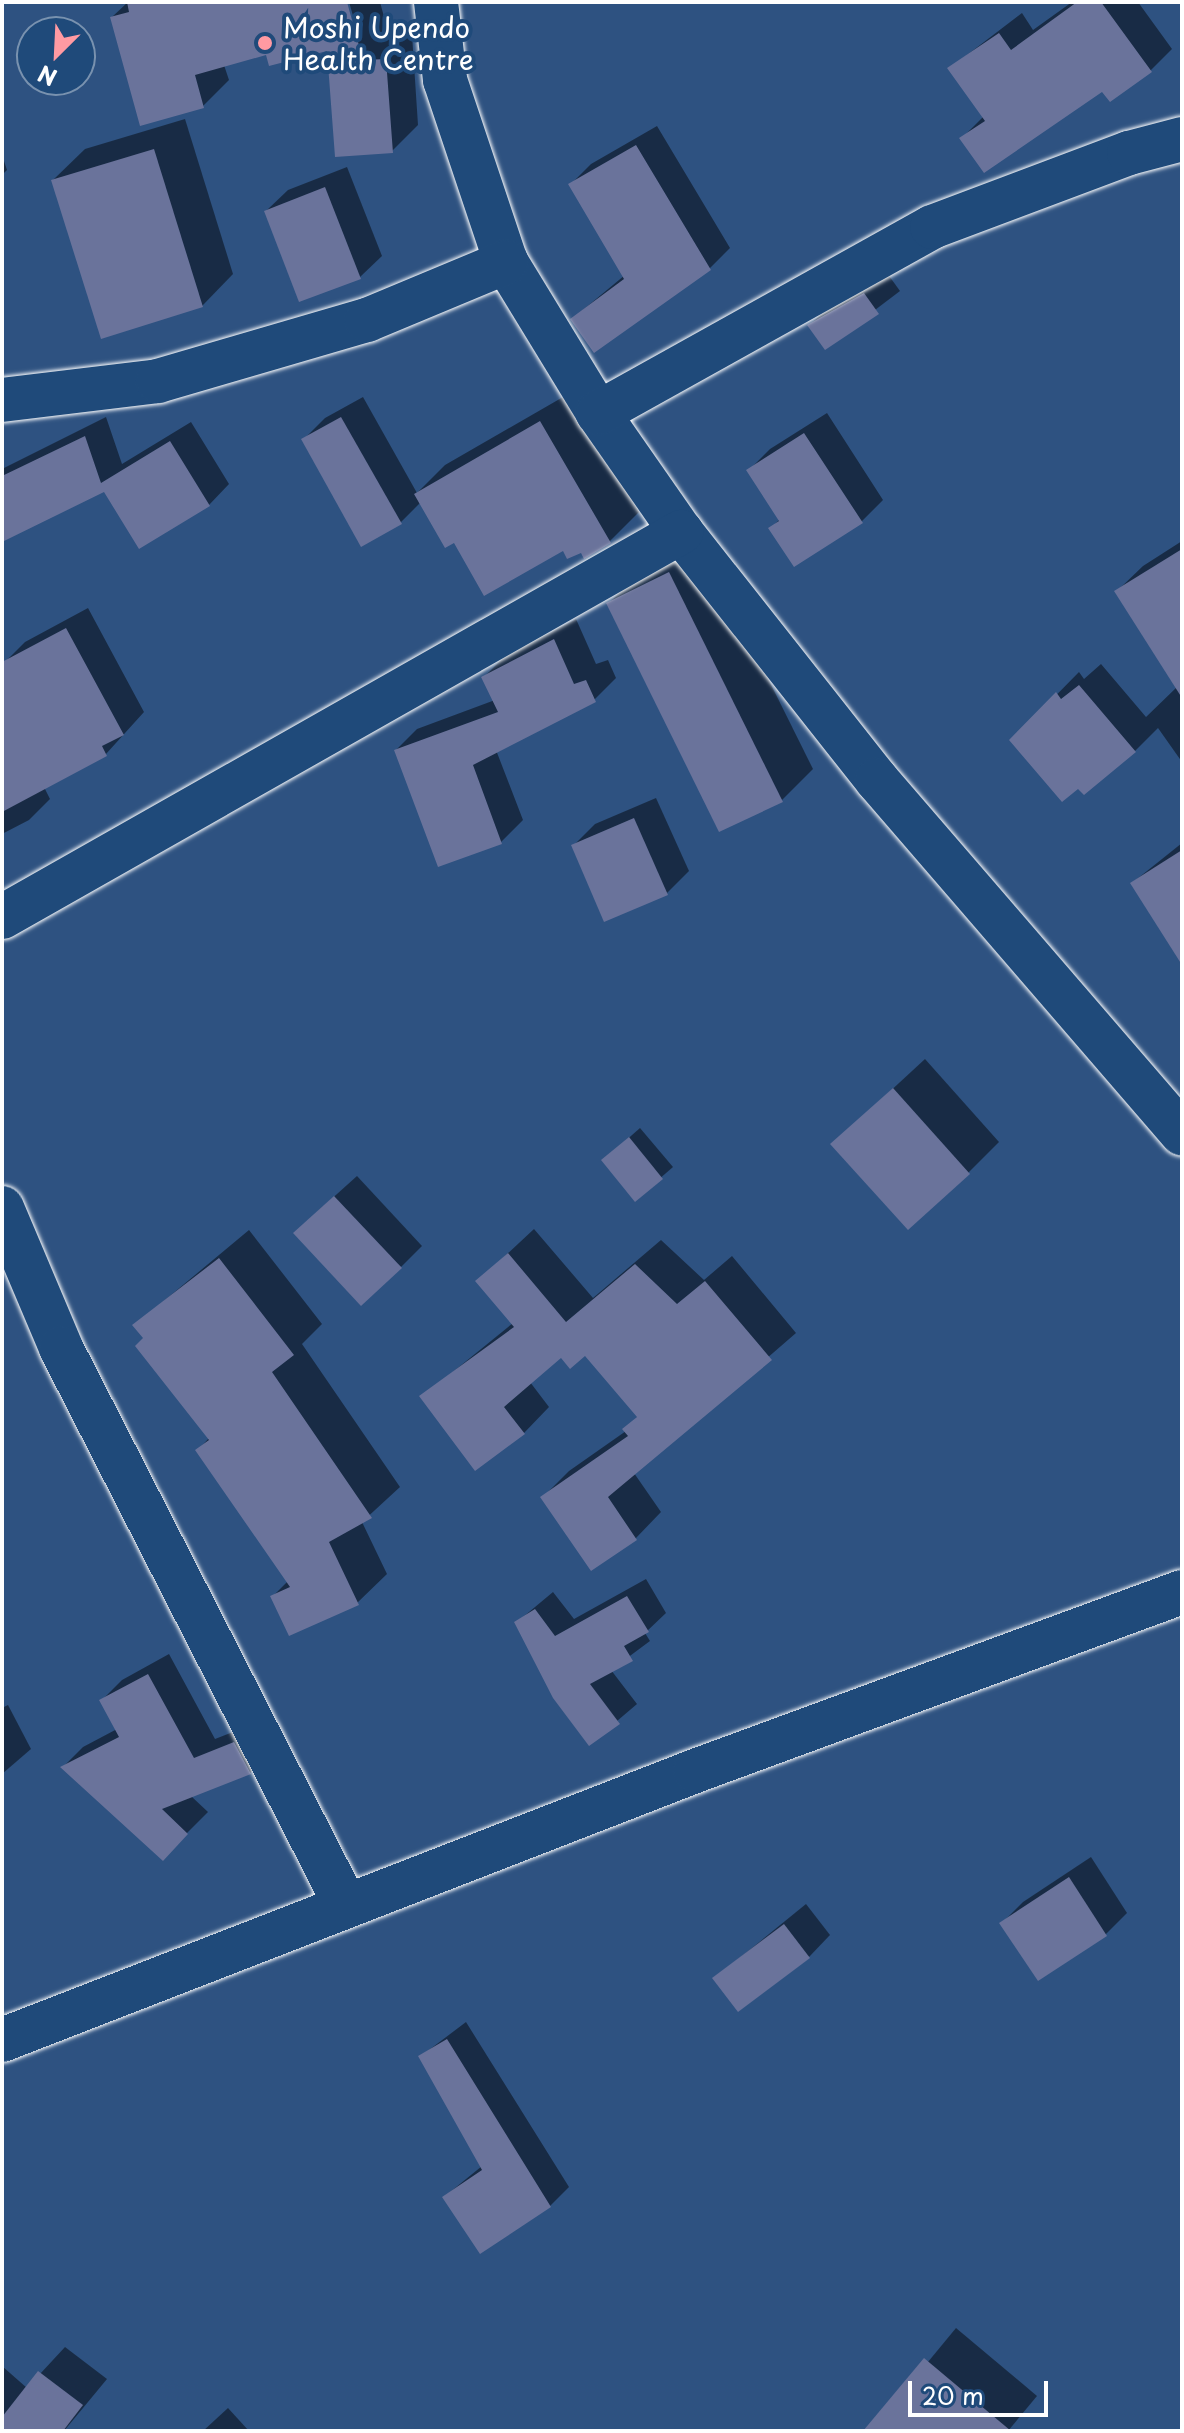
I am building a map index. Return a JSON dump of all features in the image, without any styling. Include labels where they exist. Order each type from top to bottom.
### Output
[{"type":"street","points":[[436,2],[445,80],[506,262],[598,413],[681,532],[877,780],[1182,1133]]},
{"type":"street","points":[[598,413],[932,227],[1129,153],[1182,139]]},
{"type":"street","points":[[2,400],[158,381],[367,320],[506,262]]},
{"type":"street","points":[[2,917],[681,532]]},
{"type":"street","points":[[2,1208],[61,1348],[346,1906]]},
{"type":"street","points":[[2,2040],[346,1906],[1182,1592]]},
{"type":"building","points":[[127,2],[347,2],[363,60],[386,59],[393,153],[335,157],[327,51],[269,66],[266,55],[195,75],[204,108],[140,126],[110,17],[129,12]]},
{"type":"building","points":[[1077,2],[1101,2],[1152,72],[1110,102],[1102,92],[984,173],[959,138],[985,121],[947,68],[999,33],[1011,50]]},
{"type":"building","points":[[636,145],[711,270],[594,353],[570,319],[624,279],[568,184]]},
{"type":"building","points":[[154,149],[203,307],[101,339],[51,180]]},
{"type":"building","points":[[325,187],[361,279],[299,302],[264,211]]},
{"type":"building","points":[[864,293],[879,314],[825,350],[807,325]]},
{"type":"building","points":[[341,417],[402,524],[361,547],[301,439]]},
{"type":"building","points":[[540,421],[611,543],[584,559],[581,553],[567,559],[563,551],[484,596],[454,543],[445,548],[414,494]]},
{"type":"building","points":[[804,433],[863,523],[794,567],[768,528],[779,521],[746,470]]},
{"type":"building","points":[[85,436],[101,483],[170,441],[210,506],[139,549],[104,492],[2,542],[2,476]]},
{"type":"building","points":[[1182,549],[1182,698],[1114,591]]},
{"type":"building","points":[[669,572],[783,802],[719,832],[606,603]]},
{"type":"building","points":[[66,628],[124,735],[102,746],[107,756],[2,812],[2,662]]},
{"type":"building","points":[[554,639],[574,684],[586,680],[596,702],[473,765],[502,844],[438,867],[394,750],[498,712],[481,677]]},
{"type":"building","points":[[1079,685],[1136,752],[1084,795],[1078,789],[1062,802],[1009,740],[1056,692],[1061,699]]},
{"type":"building","points":[[634,818],[668,895],[604,922],[571,845]]},
{"type":"building","points":[[1182,850],[1182,965],[1130,883]]},
{"type":"building","points":[[893,1088],[970,1174],[908,1230],[830,1144]]},
{"type":"building","points":[[629,1137],[663,1179],[635,1202],[601,1160]]},
{"type":"building","points":[[334,1196],[402,1268],[361,1306],[293,1233]]},
{"type":"building","points":[[508,1253],[566,1322],[635,1264],[677,1304],[705,1281],[772,1360],[608,1497],[637,1540],[591,1571],[540,1497],[628,1436],[622,1429],[637,1417],[585,1356],[570,1369],[561,1358],[504,1407],[525,1434],[475,1471],[419,1396],[514,1327],[475,1281]]},
{"type":"building","points":[[219,1258],[294,1355],[272,1372],[372,1518],[329,1542],[359,1605],[289,1636],[270,1596],[290,1587],[195,1450],[209,1440],[135,1346],[143,1338],[132,1325]]},
{"type":"building","points":[[627,1596],[649,1632],[624,1646],[633,1661],[590,1684],[620,1724],[589,1746],[553,1698],[514,1622],[535,1609],[555,1636]]},
{"type":"building","points":[[148,1674],[194,1758],[234,1742],[251,1774],[162,1809],[188,1834],[163,1861],[60,1767],[119,1737],[99,1700]]},
{"type":"building","points":[[1069,1877],[1107,1936],[1038,1981],[999,1923]]},
{"type":"building","points":[[784,1924],[810,1958],[738,2012],[712,1978]]},
{"type":"building","points":[[447,2039],[551,2207],[480,2254],[442,2197],[482,2170],[418,2056]]},
{"type":"building","points":[[924,2358],[1011,2431],[863,2431]]},
{"type":"building","points":[[38,2371],[83,2405],[63,2431],[2,2431],[2,2417]]},
{"type":"place","name":"Moshi Upendo Health Centre","points":[[265,43]]}]
